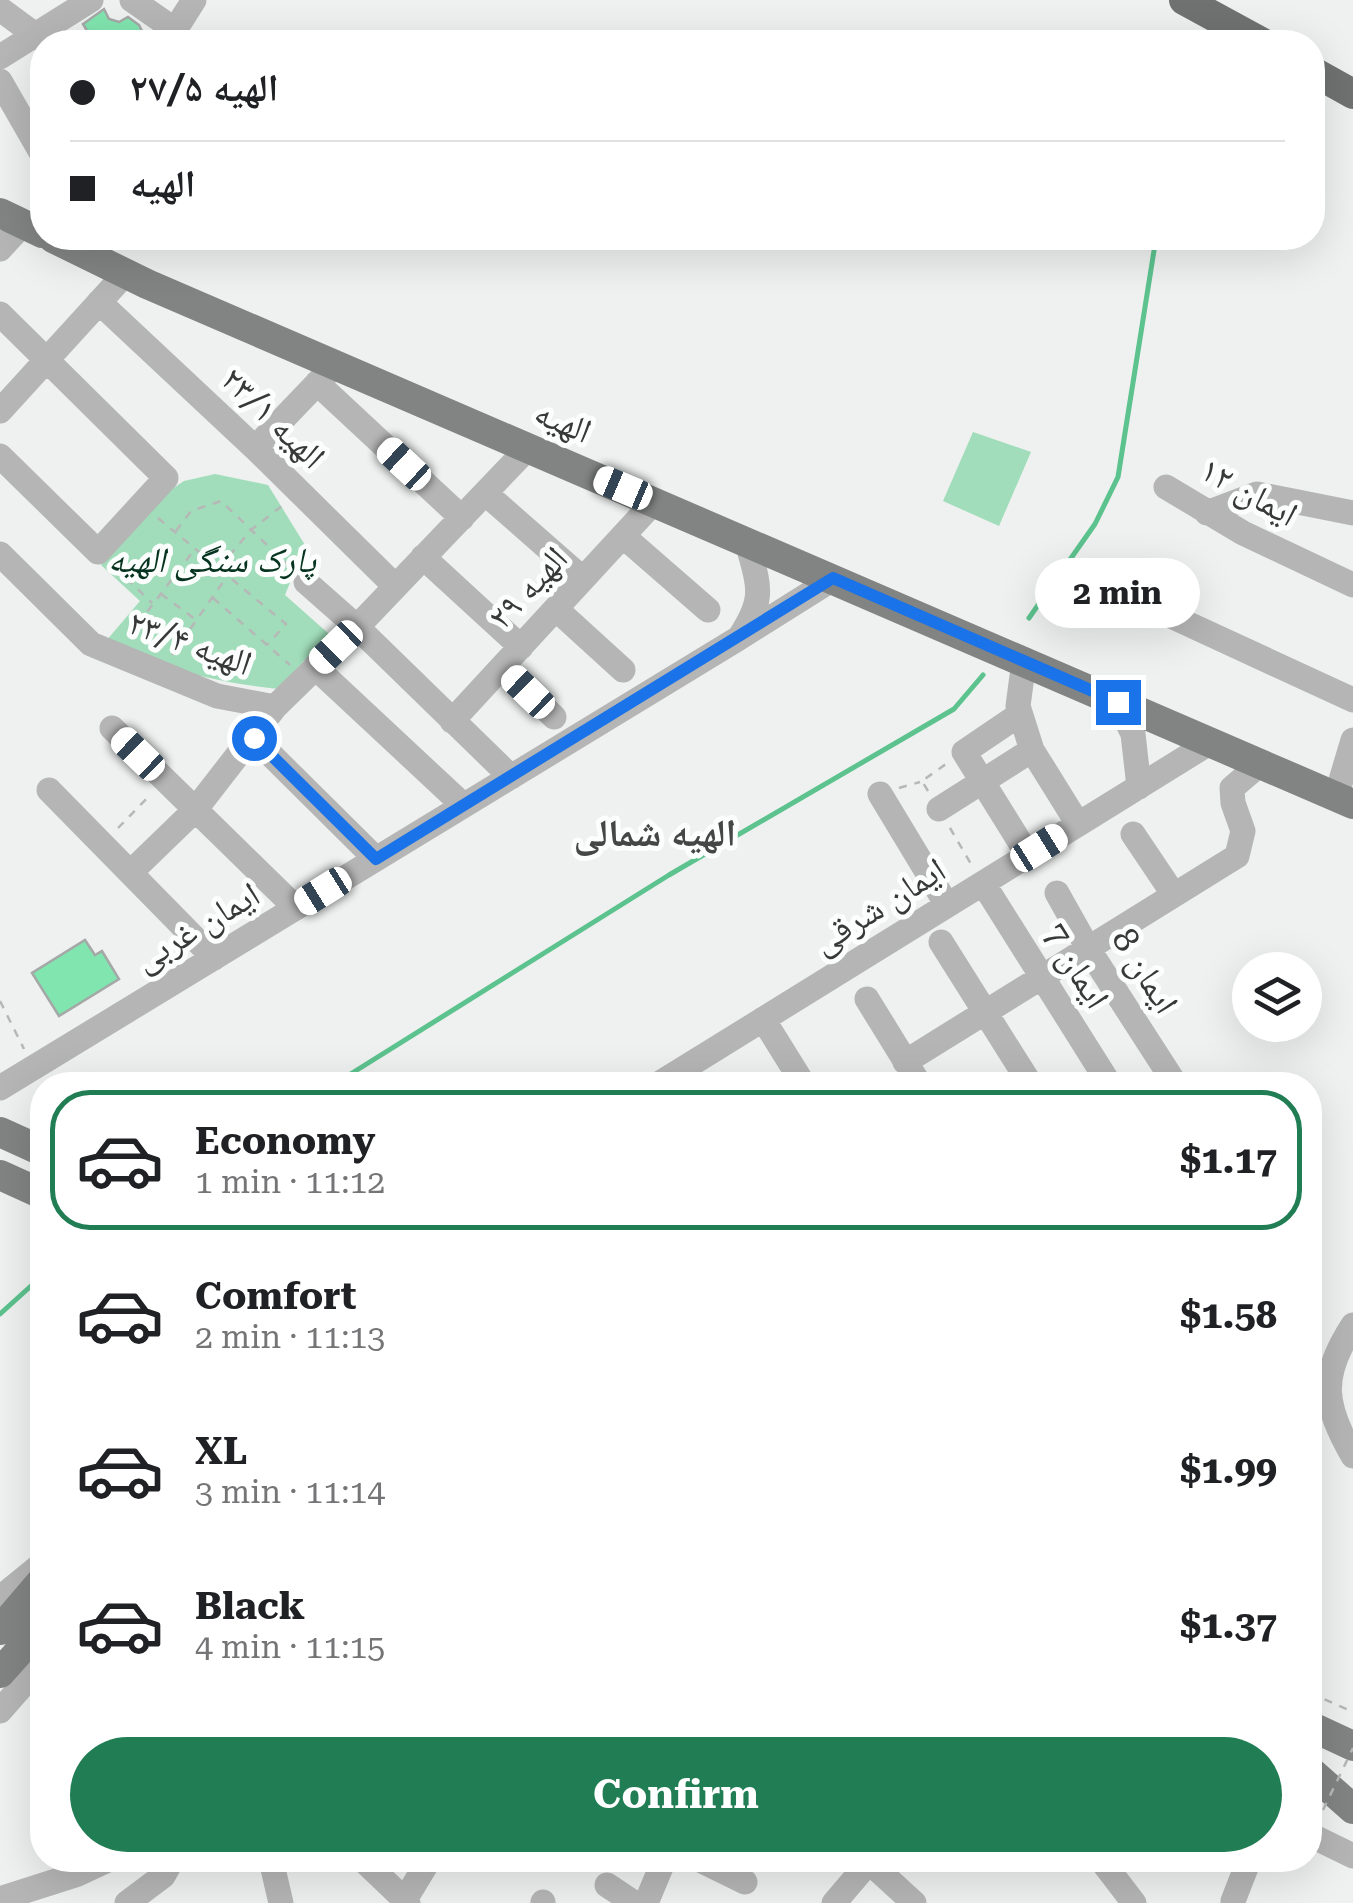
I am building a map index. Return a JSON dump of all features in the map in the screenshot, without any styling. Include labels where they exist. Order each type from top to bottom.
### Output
[{"type":"highway","points":[[1184,0],[1238,30]]},
{"type":"highway","points":[[1325,78],[1353,94]]},
{"type":"main road","name":"الهیه","points":[[78,250],[326,374],[528,448],[1344,800]]},
{"type":"main road","points":[[0,1132],[30,1146]]},
{"type":"main road","points":[[0,1174],[30,1188]]},
{"type":"main road","points":[[0,1630],[30,1595]]},
{"type":"main road","points":[[0,1673],[30,1639]]},
{"type":"main road","points":[[1322,1732],[1353,1747]]},
{"type":"main road","points":[[1322,1773],[1353,1785]]},
{"type":"main road","points":[[1322,1786],[1338,1809]]},
{"type":"street","points":[[52,30],[90,0]]},
{"type":"street","points":[[132,0],[164,30]]},
{"type":"street","points":[[174,30],[194,0]]},
{"type":"street","points":[[0,8],[30,31]]},
{"type":"street","points":[[0,57],[30,44]]},
{"type":"street","points":[[0,81],[30,133]]},
{"type":"street","points":[[0,249],[30,236]]},
{"type":"street","points":[[0,412],[125,274]]},
{"type":"street","name":"الهیه ۲۳/۱","points":[[99,302],[256,448],[395,586]]},
{"type":"street","points":[[0,314],[166,478],[98,552],[0,456]]},
{"type":"street","points":[[256,448],[326,374],[462,518]]},
{"type":"street","points":[[132,871],[195,810],[254,738],[303,667],[357,626],[528,448]]},
{"type":"street","name":"ایمان ۱۲","points":[[1166,486],[1208,513],[1353,585]]},
{"type":"street","points":[[486,493],[583,579]]},
{"type":"street","points":[[1208,513],[1257,494],[1353,513]]},
{"type":"street","name":"الهیه ۲۹","points":[[452,720],[654,502]]},
{"type":"street","points":[[623,536],[708,610]]},
{"type":"street","points":[[738,638],[756,612],[759,587],[747,542]]},
{"type":"street","name":"الهیه ۲۳/۴","points":[[0,554],[91,644],[216,696],[275,707]]},
{"type":"street","points":[[423,557],[521,648]]},
{"type":"street","name":"ایمان غربی","points":[[0,1088],[833,578]]},
{"type":"street","points":[[306,582],[357,626],[511,776]]},
{"type":"street","points":[[1106,586],[1353,700]]},
{"type":"street","points":[[556,609],[623,670]]},
{"type":"street","points":[[1024,661],[1020,714],[1032,750],[1078,824]]},
{"type":"street","points":[[303,667],[463,805]]},
{"type":"street","points":[[502,668],[554,717]]},
{"type":"street","points":[[1118,702],[1133,734],[1139,786]]},
{"type":"street","points":[[1020,714],[964,752],[1028,855]]},
{"type":"street","points":[[112,728],[296,908]]},
{"type":"street","points":[[254,738],[376,859]]},
{"type":"street","points":[[1344,800],[1353,740]]},
{"type":"street","name":"ایمان شرقی","points":[[697,1072],[763,1019],[1210,742]]},
{"type":"street","points":[[939,810],[1032,750]]},
{"type":"street","points":[[905,1062],[1237,856],[1243,831],[1232,788],[1260,764]]},
{"type":"street","points":[[49,790],[214,958]]},
{"type":"street","points":[[880,794],[947,905]]},
{"type":"street","points":[[1133,834],[1174,896]]},
{"type":"street","name":"ایمان 7","points":[[983,883],[1102,1072]]},
{"type":"street","name":"ایمان 8","points":[[1057,892],[1089,950],[1168,1072]]},
{"type":"street","points":[[941,942],[1023,1072]]},
{"type":"street","points":[[867,999],[912,1072]]},
{"type":"street","points":[[763,1019],[796,1072]]},
{"type":"street","points":[[1322,1390],[1338,1349],[1353,1325]]},
{"type":"street","points":[[1322,1406],[1353,1456]]},
{"type":"street","points":[[2,1591],[30,1572]]},
{"type":"street","points":[[0,1710],[30,1676]]},
{"type":"street","points":[[1322,1841],[1353,1856]]},
{"type":"street","points":[[0,1899],[82,1872]]},
{"type":"street","points":[[127,1903],[165,1872]]},
{"type":"street","points":[[274,1872],[281,1903]]},
{"type":"street","points":[[375,1872],[405,1902],[423,1872]]},
{"type":"street","points":[[646,1903],[656,1872]]},
{"type":"street","points":[[725,1872],[745,1882]]},
{"type":"street","points":[[834,1903],[859,1872]]},
{"type":"street","points":[[880,1872],[914,1903]]},
{"type":"street","points":[[1110,1872],[1134,1903]]},
{"type":"street","points":[[1233,1901],[1244,1872]]},
{"type":"street","points":[[607,1885],[634,1903]]},
{"type":"street","points":[[1144,1903],[1154,1903]]},
{"type":"path","points":[[219,568],[251,530],[276,514],[297,489]]},
{"type":"path","points":[[175,532],[191,511],[221,501],[306,582]]},
{"type":"path","points":[[142,504],[286,624],[267,645]]},
{"type":"path","points":[[114,654],[195,549]]},
{"type":"path","points":[[98,552],[153,604]]},
{"type":"path","points":[[159,672],[228,575]]},
{"type":"path","points":[[161,594],[196,620]]},
{"type":"path","points":[[212,597],[267,645],[303,667]]},
{"type":"path","points":[[104,844],[164,780]]},
{"type":"path","points":[[0,1001],[33,1068]]},
{"type":"path","points":[[1322,1698],[1353,1712]]},
{"type":"path","points":[[1338,1809],[1353,1747]]},
{"type":"green space","points":[[973,432],[1031,452],[999,526],[943,501]]},
{"type":"green space","name":"پارک سنگی الهیه","points":[[215,474],[268,485],[305,545],[285,595],[329,634],[278,689],[189,673],[106,641],[140,601],[101,565],[160,497],[184,481]]},
{"type":"building","points":[[104,9],[109,19],[119,22],[128,17],[142,30],[87,30],[83,24]]},
{"type":"building","points":[[85,940],[95,955],[102,951],[119,979],[59,1016],[32,973]]},
{"type":"waterway","points":[[1029,618],[1095,524],[1118,477],[1154,250]]},
{"type":"waterway","points":[[354,1072],[669,875],[954,709],[983,675]]},
{"type":"waterway","points":[[0,1314],[30,1287]]},
{"type":"district","name":"الهیه شمالی","points":[[655,833]]},
{"type":"route","points":[[254,738],[376,859],[833,578],[1118,702]]}]
